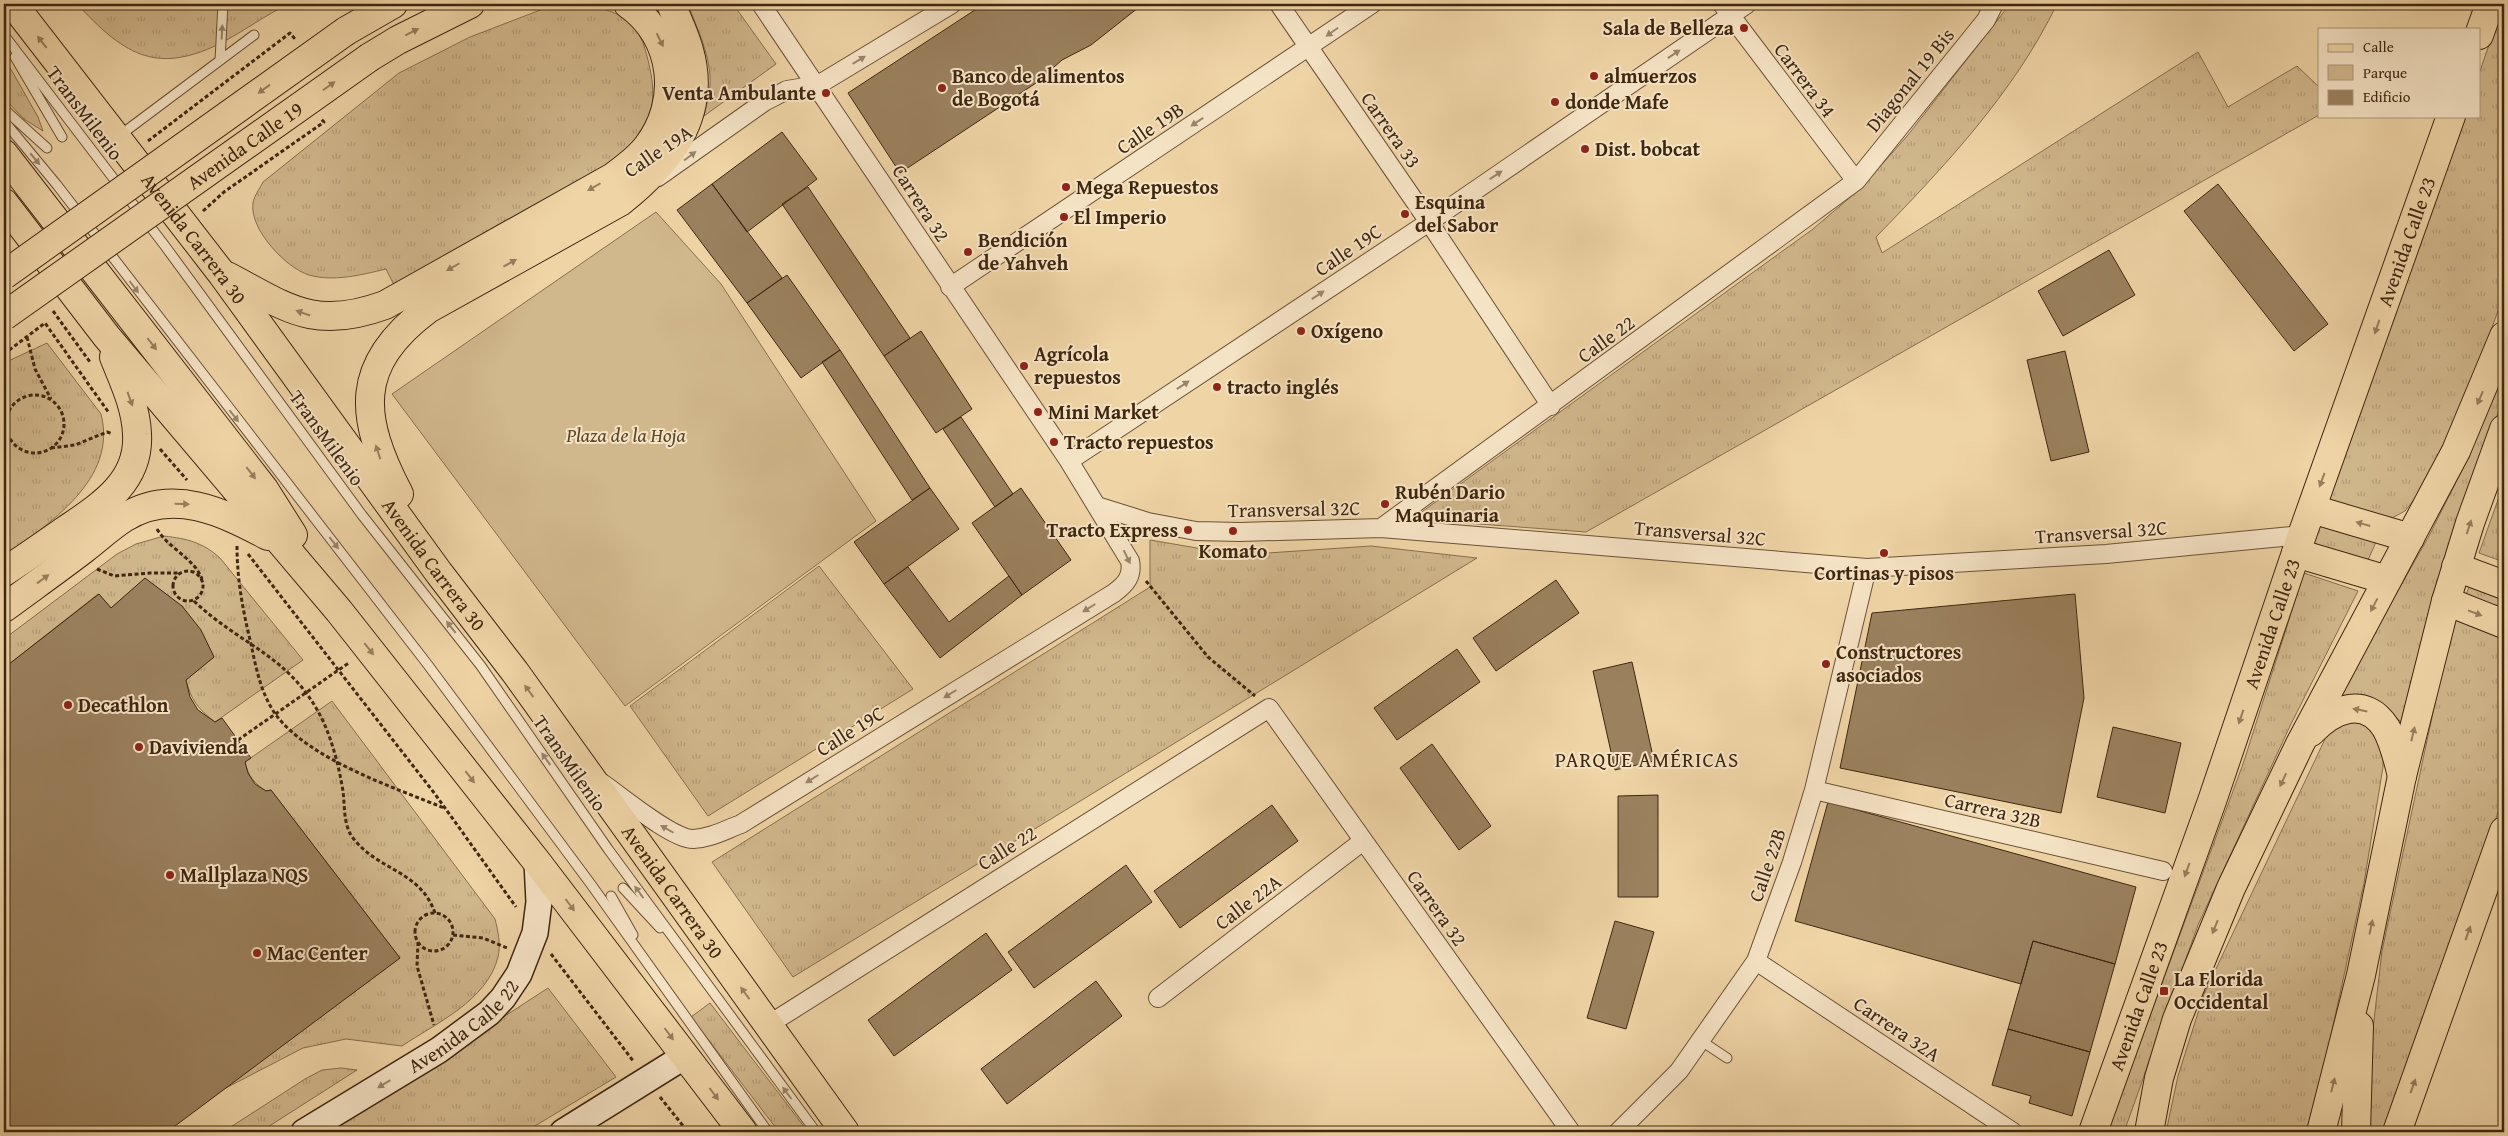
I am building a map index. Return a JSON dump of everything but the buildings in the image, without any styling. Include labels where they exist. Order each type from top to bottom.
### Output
[{"type":"main road","name":"Avenida Carrera 30","points":[[13,4],[222,274],[439,574],[515,672],[845,1132]]},
{"type":"main road","name":"Avenida Calle 19","points":[[4,275],[346,30],[392,4]]},
{"type":"main road","name":"Avenida Calle 19","points":[[4,316],[370,57],[398,40],[470,4]]},
{"type":"main road","points":[[222,274],[288,307],[312,316],[337,318],[358,315],[385,306],[613,177],[628,166],[647,147],[662,124],[670,78],[666,53],[656,32],[628,4]]},
{"type":"main road","points":[[439,574],[381,460],[373,434],[369,414],[369,396],[379,362],[408,324],[428,309],[620,202],[640,186],[670,155],[687,119],[693,76],[690,51],[671,4]]},
{"type":"main road","points":[[2480,32],[2490,4]]},
{"type":"main road","name":"Avenida Calle 23","points":[[2093,1132],[2212,801],[2299,544],[2450,118]]},
{"type":"main road","points":[[4,154],[264,489],[339,611]]},
{"type":"main road","points":[[6,212],[107,337],[339,611],[537,862],[743,1132]]},
{"type":"main road","name":"Avenida Calle 23","points":[[2149,1132],[2159,1078],[2177,1019],[2231,888],[2300,744],[2456,451],[2504,336]]},
{"type":"main road","points":[[4,572],[107,502],[119,489],[130,472],[136,452],[137,434],[133,408],[107,337]]},
{"type":"main road","points":[[2321,1132],[2361,975],[2402,776],[2446,601],[2504,429]]},
{"type":"main road","points":[[4,608],[123,518],[148,506],[189,504],[206,508],[234,518],[282,544]]},
{"type":"main road","points":[[2312,509],[2410,538]]},
{"type":"main road","points":[[2299,544],[2387,580]]},
{"type":"main road","points":[[2456,567],[2504,585]]},
{"type":"main road","points":[[2446,601],[2504,624]]},
{"type":"main road","points":[[2300,744],[2330,714],[2341,710],[2365,710],[2374,714],[2386,728],[2402,776]]},
{"type":"main road","points":[[2397,1132],[2504,831]]},
{"type":"main road","points":[[2356,1132],[2361,975]]},
{"type":"main road","points":[[2139,1132],[2159,1078]]},
{"type":"street","name":"Carrera 32","points":[[761,4],[818,85],[950,287],[1069,461],[1130,561]]},
{"type":"street","name":"Calle 19A","points":[[620,202],[680,163],[764,102],[787,90],[818,85],[952,4]]},
{"type":"street","name":"Carrera 33","points":[[1279,4],[1429,222],[1551,406]]},
{"type":"street","name":"Calle 19B","points":[[950,287],[1372,4]]},
{"type":"street","name":"Calle 19C","points":[[1069,461],[1429,222],[1726,10],[1747,4]]},
{"type":"street","name":"Diagonal 19 Bis","points":[[1856,181],[1986,20],[1994,4]]},
{"type":"street","name":"Carrera 34","points":[[1726,10],[1856,181]]},
{"type":"street","name":"Calle 22","points":[[1380,528],[1551,406],[1856,181]]},
{"type":"street","name":"Transversal 32C","points":[[1097,506],[1148,522],[1196,531],[1240,532],[1380,528],[1867,568],[2299,544]]},
{"type":"street","name":"Calle 19C","points":[[588,773],[670,831],[691,839],[713,836],[758,813],[1114,593],[1128,580],[1131,566],[1130,561]]},
{"type":"street","name":"Calle 22B","points":[[1618,1132],[1679,1071],[1756,961],[1792,862],[1814,790],[1867,568]]},
{"type":"street","name":"Carrera 32","points":[[1269,708],[1571,1132]]},
{"type":"street","name":"Calle 22","points":[[768,1025],[1269,708]]},
{"type":"street","name":"Carrera 32B","points":[[1814,790],[2163,871]]},
{"type":"street","name":"Calle 22A","points":[[1158,998],[1363,841]]},
{"type":"street","name":"Avenida Calle 22","points":[[304,1132],[439,1050],[489,1013],[503,998],[524,963],[535,933],[538,902],[537,862]]},
{"type":"street","name":"Carrera 32A","points":[[1756,961],[2013,1132]]},
{"type":"street","points":[[563,1132],[685,1056]]},
{"type":"lane","points":[[220,60],[223,4]]},
{"type":"lane","name":"TransMilenio","points":[[4,35],[62,137]]},
{"type":"lane","name":"TransMilenio","points":[[4,35],[164,246],[362,515],[481,666],[608,849],[816,1132]]},
{"type":"lane","points":[[123,146],[220,60],[254,35]]},
{"type":"lane","points":[[4,109],[47,148]]},
{"type":"lane","points":[[4,121],[57,185],[156,316],[370,589],[590,883],[768,1132]]},
{"type":"lane","name":"TransMilenio","points":[[623,888],[690,961]]},
{"type":"lane","points":[[611,896],[660,980]]},
{"type":"lane","points":[[1700,1040],[1727,1058]]},
{"type":"path","points":[[123,146],[197,102],[290,33],[300,45]]},
{"type":"path","points":[[186,226],[242,179],[324,122],[318,114]]},
{"type":"path","points":[[50,307],[96,370]]},
{"type":"path","points":[[4,354],[45,323],[113,420]]},
{"type":"path","points":[[27,337],[35,369],[51,400],[58,406],[64,424],[58,442],[51,448],[33,453],[24,451],[10,438],[5,420],[16,403],[24,398],[33,395],[51,400]]},
{"type":"path","points":[[158,445],[199,495],[206,508]]},
{"type":"path","points":[[148,506],[158,531],[179,554],[198,568],[204,584],[202,594],[194,601],[184,601],[176,596],[174,581],[180,573]]},
{"type":"path","points":[[446,808],[376,781],[336,760],[290,730],[276,714],[261,683],[250,642],[240,585],[237,541],[446,808],[535,933],[688,1132]]},
{"type":"path","points":[[82,550],[96,568],[114,576],[190,571],[202,579]]},
{"type":"path","points":[[1130,561],[1208,658],[1269,708]]},
{"type":"path","points":[[194,601],[211,617],[250,642],[283,667],[306,693],[323,722],[336,760],[351,836],[369,855],[400,872],[420,886],[430,900],[435,913],[449,920],[453,935],[446,946],[435,950],[422,946],[418,941]]},
{"type":"path","points":[[238,740],[368,648]]},
{"type":"path","points":[[435,913],[420,920],[416,930],[418,941],[417,966],[439,1050]]},
{"type":"path","points":[[453,935],[483,938],[503,946],[520,956],[524,963]]},
{"type":"green space","points":[[77,4],[289,4],[219,44],[176,58],[157,58],[140,54],[125,46],[93,21]]},
{"type":"green space","points":[[556,4],[584,5],[610,11],[632,25],[645,49],[653,90],[651,110],[644,130],[621,157],[588,180],[395,287],[386,269],[338,278],[309,275],[290,264],[271,246],[257,224],[253,213],[253,203],[263,182],[399,73],[470,37]]},
{"type":"green space","points":[[688,4],[733,4],[776,64],[704,116],[710,86],[709,65]]},
{"type":"green space","points":[[2010,4],[2057,4],[2040,37],[2020,68],[1976,128],[1927,184],[1876,237],[1882,253],[2198,52],[2228,107],[2297,66],[2318,86],[2318,116],[1586,532],[1412,519],[1813,229],[1861,188],[1908,135]]},
{"type":"green space","points":[[2503,4],[2504,294],[2467,398],[2447,441],[2417,496],[2405,511],[2392,518],[2367,517],[2327,505],[2464,118],[2480,118],[2480,71]]},
{"type":"green space","points":[[4,57],[38,117],[43,131],[24,119],[4,98]]},
{"type":"green space","name":"Plaza de la Hoja","points":[[656,212],[721,284],[876,521],[625,706],[392,394]]},
{"type":"green space","points":[[47,343],[101,414],[104,438],[99,459],[90,479],[76,497],[41,530],[4,557],[4,363]]},
{"type":"green space","points":[[2501,377],[2504,379],[2504,397],[2457,521],[2432,599],[2401,722],[2383,706],[2334,703],[2429,536],[2466,462]]},
{"type":"green space","points":[[2504,483],[2504,562],[2479,553]]},
{"type":"green space","points":[[2320,526],[2376,542],[2368,560],[2313,544]]},
{"type":"green space","points":[[164,536],[194,542],[207,548],[220,558],[303,660],[215,722],[196,704],[186,680],[214,657],[200,631],[186,612],[145,579],[111,608],[98,594],[4,668],[4,639],[117,554],[136,544]]},
{"type":"green space","points":[[1150,540],[1238,555],[1371,546],[1477,558],[793,977],[712,862],[1150,587]]},
{"type":"green space","points":[[819,566],[913,689],[708,816],[630,706]]},
{"type":"green space","points":[[2304,573],[2358,591],[2290,726],[2198,925],[2124,1132],[2107,1132],[2243,764]]},
{"type":"green space","points":[[2469,587],[2504,600],[2504,612],[2465,597]]},
{"type":"green space","points":[[2453,619],[2504,639],[2504,796],[2382,1132],[2370,1132],[2370,1055],[2382,951]]},
{"type":"green space","points":[[332,701],[495,919],[499,942],[498,957],[492,973],[472,998],[459,1009],[402,1046],[346,1039],[303,1048],[220,1091],[400,958],[271,790],[266,791],[258,785],[252,779],[246,767],[245,762]]},
{"type":"green space","points":[[2363,718],[2384,741],[2383,767],[2364,883],[2310,1132],[2166,1132],[2178,1076],[2204,994],[2326,737],[2338,725]]},
{"type":"green space","points":[[548,988],[616,1077],[525,1132],[327,1132]]},
{"type":"green space","points":[[710,1003],[808,1132],[779,1132],[691,1017]]},
{"type":"green space","points":[[341,1068],[357,1070],[260,1132],[223,1132],[305,1079],[322,1070]]},
{"type":"place","name":"Sala de Belleza","points":[[1744,28]]},
{"type":"place","name":"almuerzos","points":[[1594,76]]},
{"type":"place","name":"Banco de alimentos de Bogotá","points":[[942,88]]},
{"type":"place","name":"Venta Ambulante","points":[[826,93]]},
{"type":"place","name":"donde Mafe","points":[[1555,102]]},
{"type":"place","name":"Dist. bobcat","points":[[1585,149]]},
{"type":"place","name":"Mega Repuestos","points":[[1066,187]]},
{"type":"place","name":"Esquina del Sabor","points":[[1405,214]]},
{"type":"place","name":"El Imperio","points":[[1064,217]]},
{"type":"place","name":"Bendición de Yahveh","points":[[968,252]]},
{"type":"place","name":"Oxígeno","points":[[1301,331]]},
{"type":"place","name":"Agrícola repuestos","points":[[1024,366]]},
{"type":"place","name":"tracto inglés","points":[[1217,387]]},
{"type":"place","name":"Mini Market","points":[[1038,412]]},
{"type":"place","name":"Tracto repuestos","points":[[1054,442]]},
{"type":"place","name":"Rubén Dario Maquinaria","points":[[1385,504]]},
{"type":"place","name":"Tracto Express","points":[[1188,530]]},
{"type":"place","name":"Komato","points":[[1233,531]]},
{"type":"place","name":"Cortinas y pisos","points":[[1884,553]]},
{"type":"place","name":"Constructores asociados","points":[[1826,664]]},
{"type":"place","name":"Decathlon","points":[[68,705]]},
{"type":"place","name":"Davivienda","points":[[139,747]]},
{"type":"place","name":"Mallplaza NQS","points":[[170,875]]},
{"type":"place","name":"Mac Center","points":[[257,953]]},
{"type":"place","name":"La Florida Occidental","points":[[2164,991]]},
{"type":"district","name":"PARQUE AMÉRICAS","points":[[1647,760]]}]
